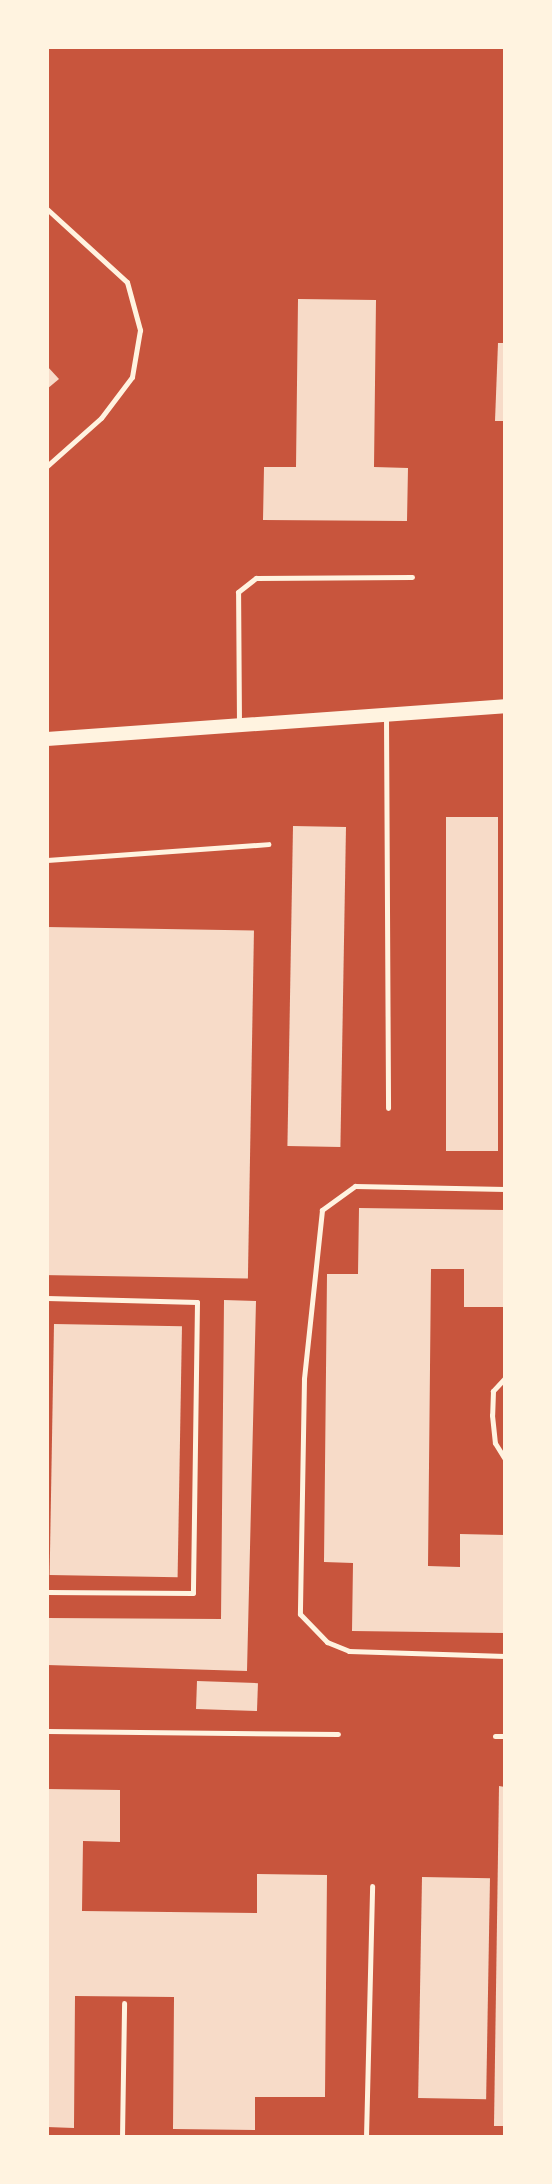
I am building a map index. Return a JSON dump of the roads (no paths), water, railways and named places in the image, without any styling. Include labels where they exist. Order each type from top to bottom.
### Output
[{"type":"main road","points":[[47,739],[505,706]]},
{"type":"lane","points":[[47,209],[127,282],[140,330],[132,377],[102,418],[47,466]]},
{"type":"lane","points":[[239,726],[238,592],[256,578],[412,577]]},
{"type":"lane","points":[[386,714],[388,1108]]},
{"type":"lane","points":[[47,860],[268,844]]},
{"type":"lane","points":[[505,1189],[355,1186],[322,1210],[304,1379],[300,1614],[327,1642],[349,1651],[505,1656]]},
{"type":"lane","points":[[47,1298],[197,1302],[193,1593],[47,1592]]},
{"type":"lane","points":[[505,1378],[494,1391],[492,1415],[495,1443],[505,1459]]},
{"type":"lane","points":[[47,1731],[338,1734]]},
{"type":"lane","points":[[495,1736],[505,1736]]},
{"type":"lane","points":[[366,2137],[372,1886]]},
{"type":"lane","points":[[122,2137],[124,2003]]}]
